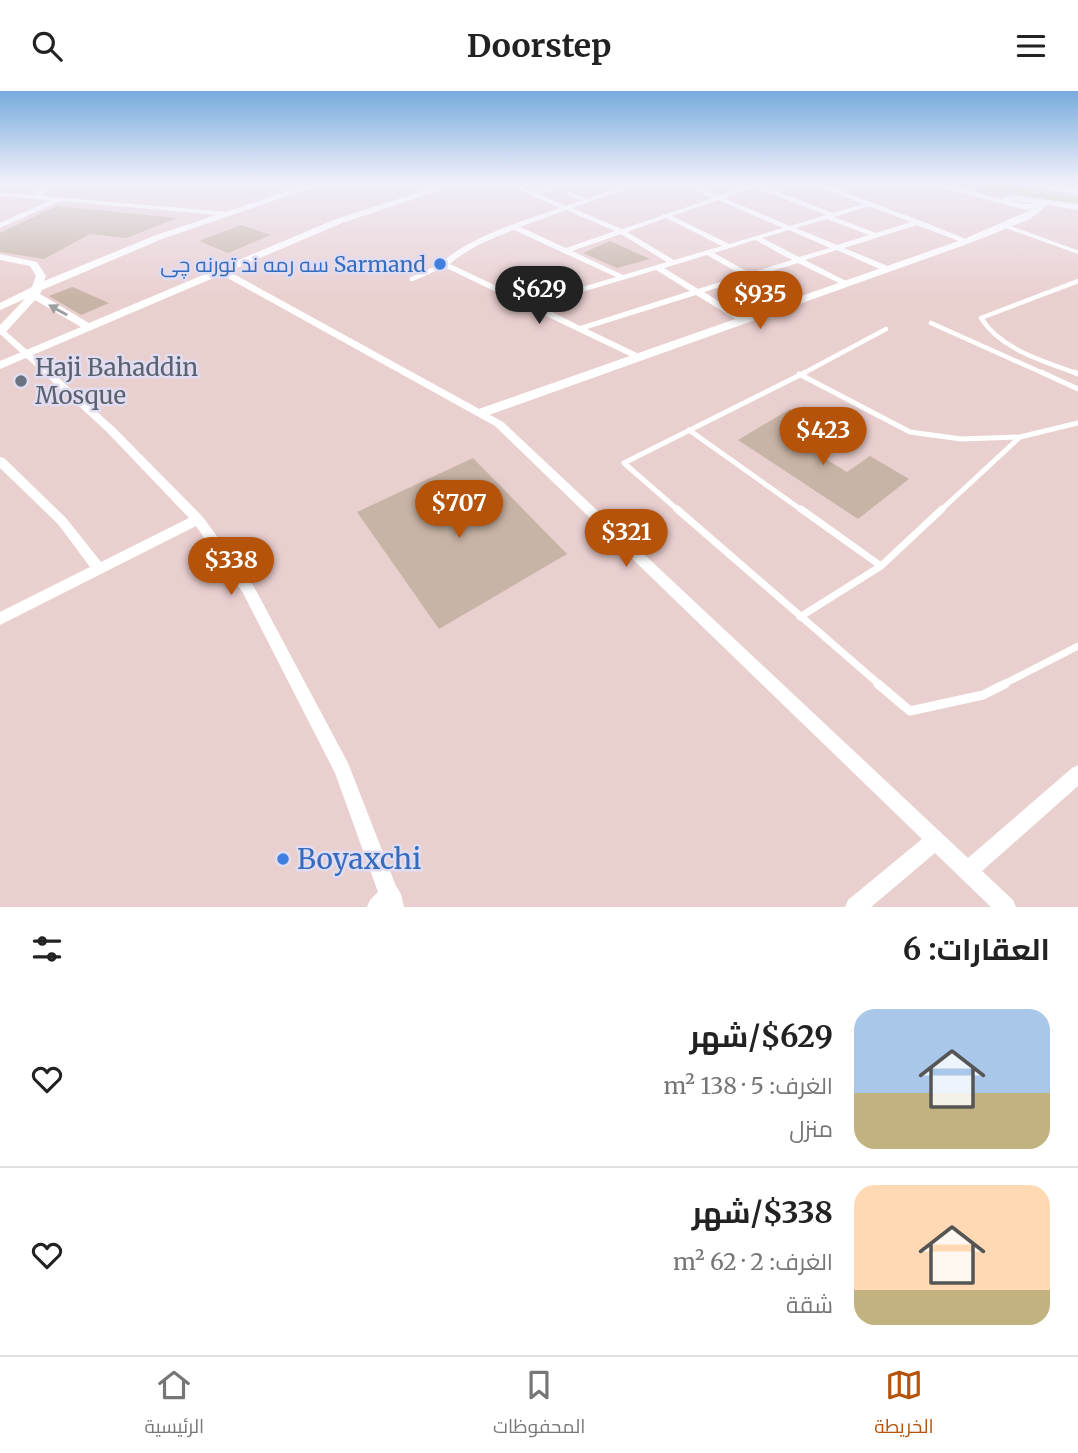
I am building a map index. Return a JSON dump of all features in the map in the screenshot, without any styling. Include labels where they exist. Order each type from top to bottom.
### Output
[{"type":"street","points":[[0,307],[35,290],[211,220]]},
{"type":"street","points":[[0,358],[26,351],[341,220]]},
{"type":"street","points":[[537,220],[459,253],[448,259],[445,265],[638,357]]},
{"type":"street","points":[[595,220],[620,231],[673,263]]},
{"type":"street","points":[[566,251],[650,220]]},
{"type":"street","points":[[674,220],[727,246]]},
{"type":"street","points":[[776,220],[887,269]]},
{"type":"street","points":[[530,305],[817,220]]},
{"type":"street","points":[[840,220],[874,235]]},
{"type":"street","points":[[914,220],[967,241]]},
{"type":"street","points":[[481,413],[1019,220]]},
{"type":"street","points":[[579,329],[919,222]]},
{"type":"street","points":[[516,228],[622,277]]},
{"type":"street","points":[[756,238],[845,284]]},
{"type":"street","points":[[708,252],[795,302]]},
{"type":"street","points":[[0,257],[38,267],[41,276],[35,290],[1,330],[110,429],[198,519],[248,589],[292,668],[342,769],[387,903]]},
{"type":"street","points":[[657,267],[742,320]]},
{"type":"street","points":[[0,365],[84,324],[220,270]]},
{"type":"street","points":[[220,270],[499,424],[1006,907]]},
{"type":"street","points":[[35,290],[84,324]]},
{"type":"street","points":[[2,466],[62,521],[99,569]]},
{"type":"street","points":[[0,619],[198,519]]},
{"type":"street","points":[[969,870],[1078,774]]},
{"type":"street","points":[[855,907],[936,840]]},
{"type":"lane","points":[[1005,226],[1078,252]]},
{"type":"lane","points":[[412,279],[445,265]]},
{"type":"lane","points":[[1078,281],[981,318],[985,328],[1002,341],[1078,374]]},
{"type":"lane","points":[[931,323],[1078,389]]},
{"type":"lane","points":[[886,329],[857,347],[624,463],[910,711],[983,695],[1078,646]]},
{"type":"lane","points":[[799,374],[911,432],[961,439],[1020,437],[1078,423]]},
{"type":"lane","points":[[689,430],[881,566]]},
{"type":"lane","points":[[800,617],[881,566],[1020,437]]},
{"type":"shaded area","points":[[0,220],[1078,220],[1078,907],[0,907]]},
{"type":"building","points":[[27,220],[172,220],[126,238],[90,234],[44,259],[0,252],[0,233]]},
{"type":"building","points":[[241,225],[271,235],[228,253],[199,241]]},
{"type":"building","points":[[610,241],[650,259],[617,268],[583,253]]},
{"type":"building","points":[[72,287],[109,303],[81,315],[49,296]]},
{"type":"building","points":[[790,409],[814,423],[791,438],[847,472],[870,456],[909,479],[858,519],[738,440]]},
{"type":"building","points":[[473,458],[567,554],[439,629],[357,512]]},
{"type":"place","name":"سه رمه ند تورنه چی Sarmand","points":[[440,264]]},
{"type":"place","name":"Haji Bahaddin Mosque","points":[[21,381]]},
{"type":"place","name":"Boyaxchi","points":[[283,859]]}]
